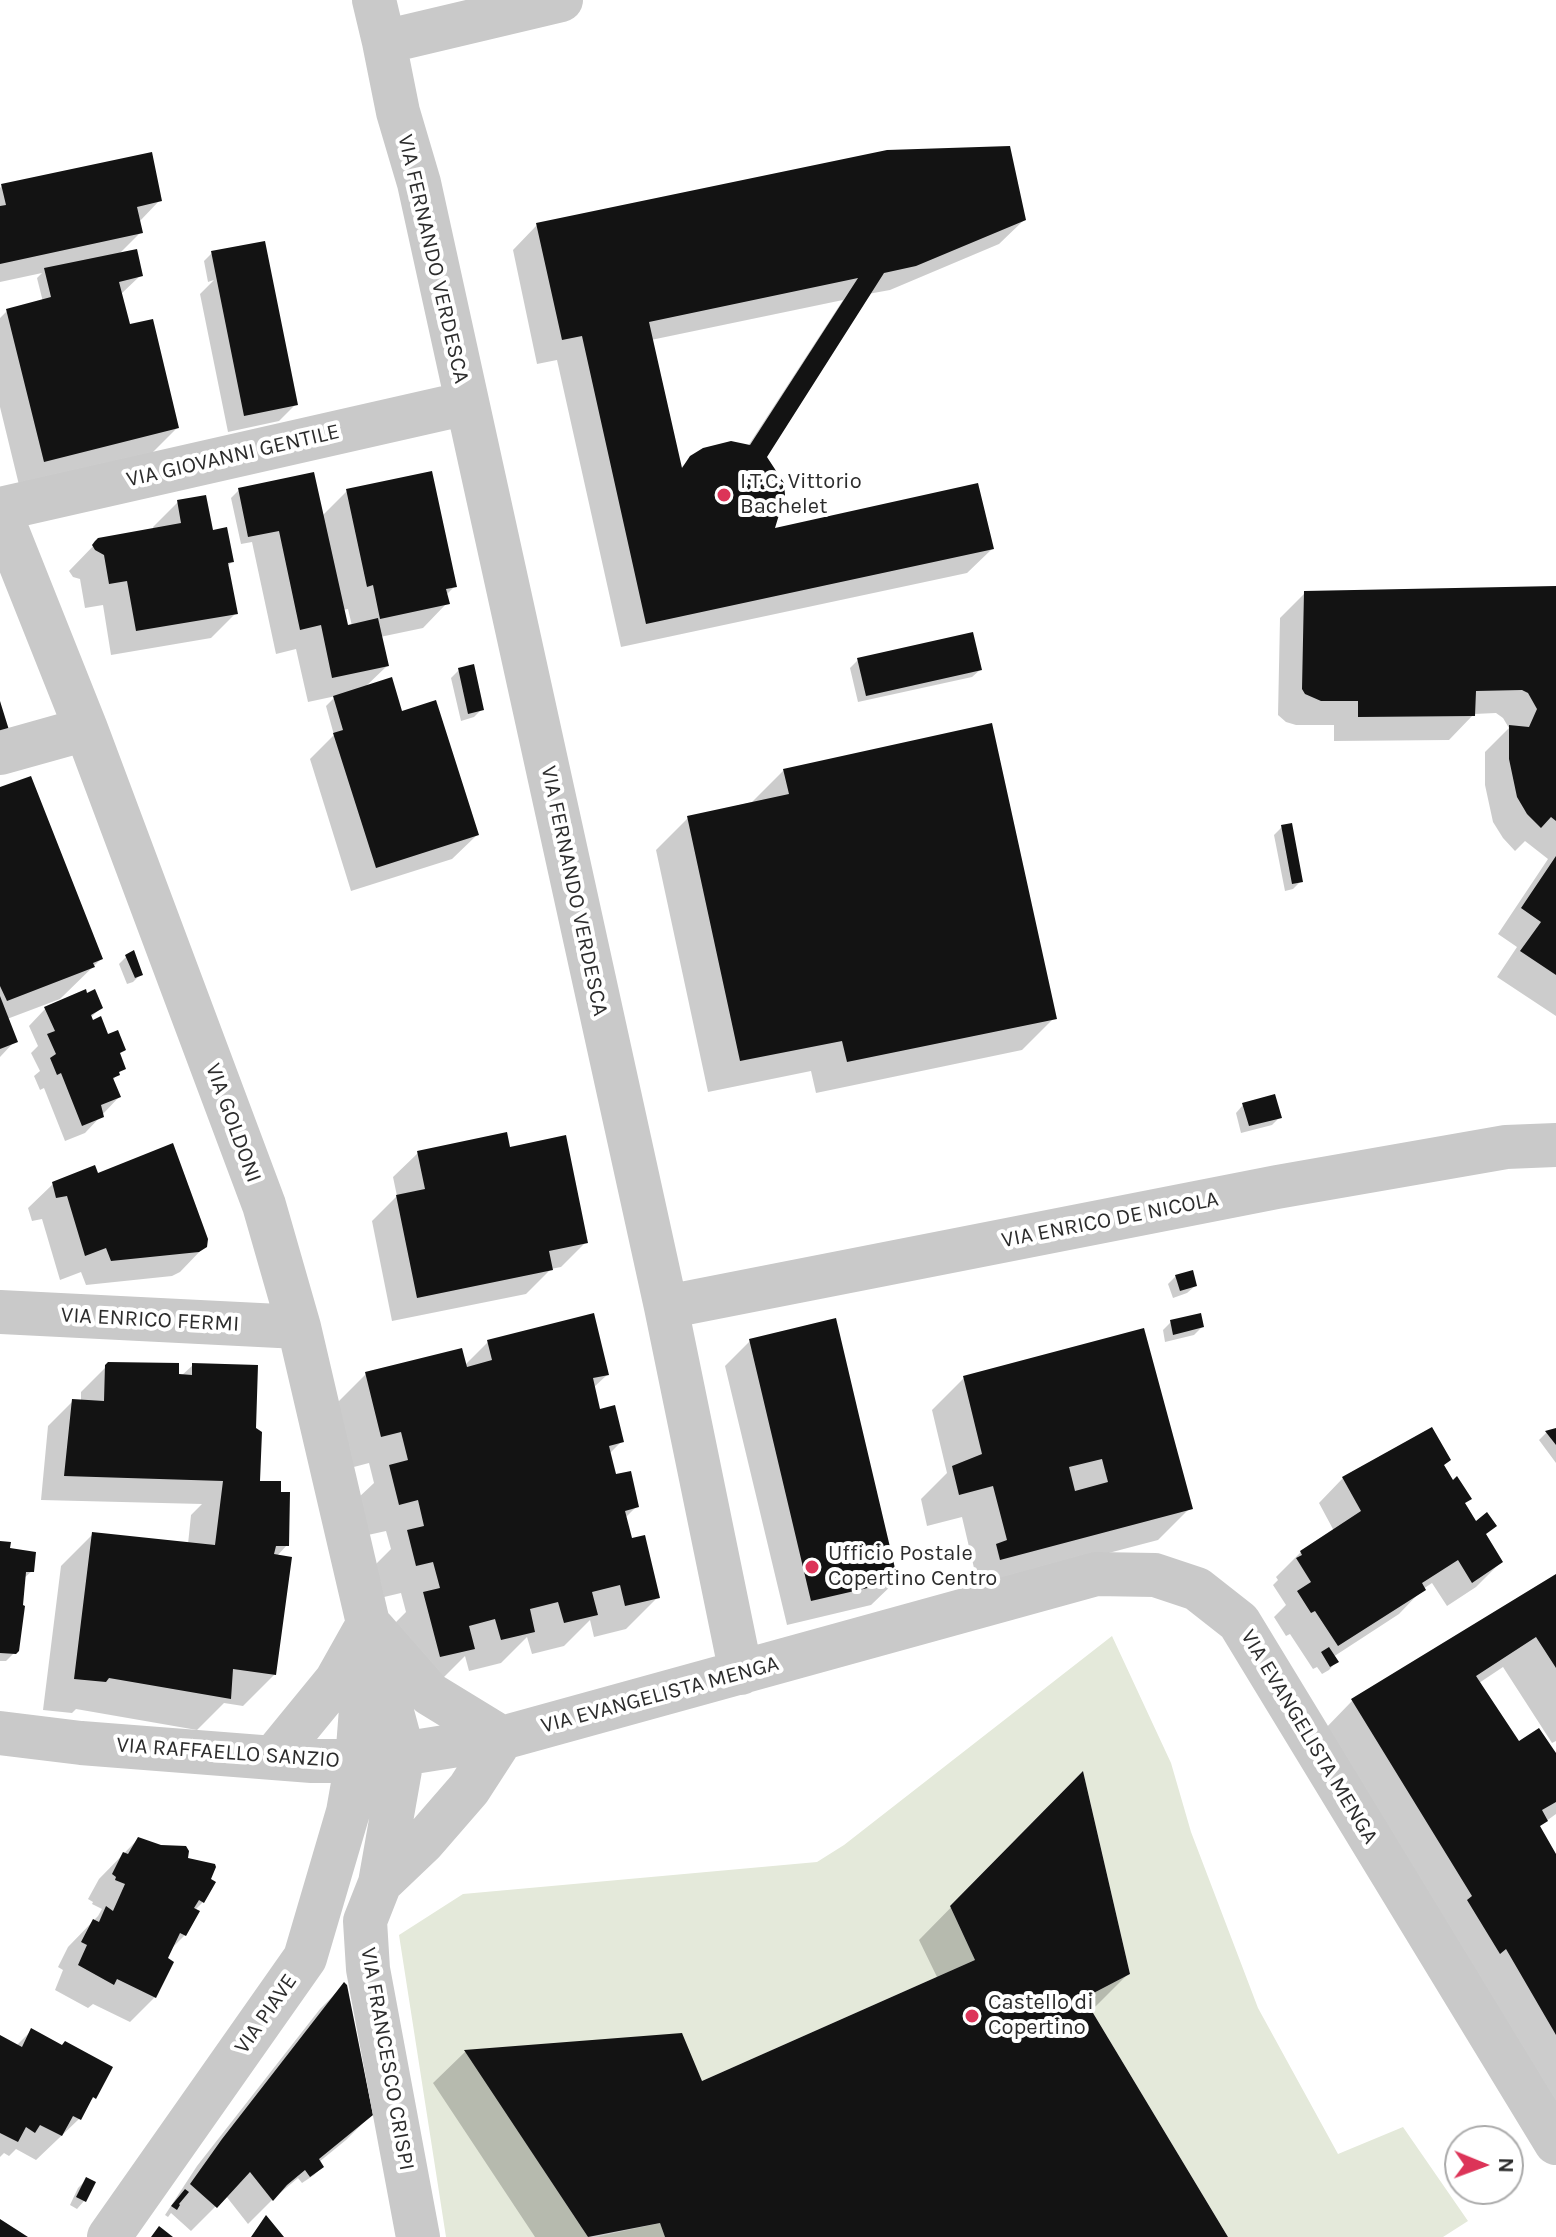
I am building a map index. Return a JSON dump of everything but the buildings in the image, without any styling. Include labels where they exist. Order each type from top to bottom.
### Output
[{"type":"street","name":"VIA FERNANDO VERDESCA","points":[[374,0],[398,112],[419,183],[666,1307],[741,1673]]},
{"type":"street","points":[[384,42],[561,0]]},
{"type":"street","name":"VIA GIOVANNI GENTILE","points":[[0,511],[467,403]]},
{"type":"street","name":"VIA GOLDONI","points":[[0,511],[86,729],[264,1205],[299,1327],[368,1623],[403,1753]]},
{"type":"street","points":[[0,753],[86,729]]},
{"type":"street","name":"VIA ENRICO DE NICOLA","points":[[666,1307],[1277,1187],[1506,1147],[1556,1145]]},
{"type":"street","name":"VIA ENRICO FERMI","points":[[0,1312],[299,1327]]},
{"type":"street","name":"VIA EVANGELISTA MENGA","points":[[502,1738],[1096,1574],[1155,1575],[1197,1589],[1239,1622],[1556,2143]]},
{"type":"street","points":[[273,1758],[336,1681],[368,1623],[430,1694],[502,1738]]},
{"type":"street","name":"VIA PIAVE","points":[[109,2237],[305,1958],[348,1812],[357,1761],[368,1623]]},
{"type":"street","name":"VIA RAFFAELLO SANZIO","points":[[0,1733],[81,1743],[312,1761],[357,1761],[502,1738]]},
{"type":"street","name":"VIA FRANCESCO CRISPI","points":[[380,1883],[423,1842],[469,1789],[502,1738]]},
{"type":"street","name":"VIA FRANCESCO CRISPI","points":[[403,1753],[380,1883],[365,1921],[368,1969],[418,2237]]},
{"type":"shaded area","points":[[1112,1636],[1171,1763],[1191,1832],[1258,2008],[1338,2154],[1403,2127],[1444,2186],[1444,2205],[1457,2205],[1468,2221],[1443,2237],[1228,2237],[1084,1998],[1130,1974],[1083,1771],[950,1906],[975,1960],[702,2081],[465,2050],[588,2237],[446,2237],[399,1935],[463,1894],[817,1862],[844,1845]]},
{"type":"shaded area","points":[[660,2223],[665,2237],[596,2237]]},
{"type":"place","name":"I.T.C. Vittorio Bachelet","points":[[724,495]]},
{"type":"place","name":"Ufficio Postale Copertino Centro","points":[[812,1567]]},
{"type":"place","name":"Castello di Copertino","points":[[972,2016]]}]
